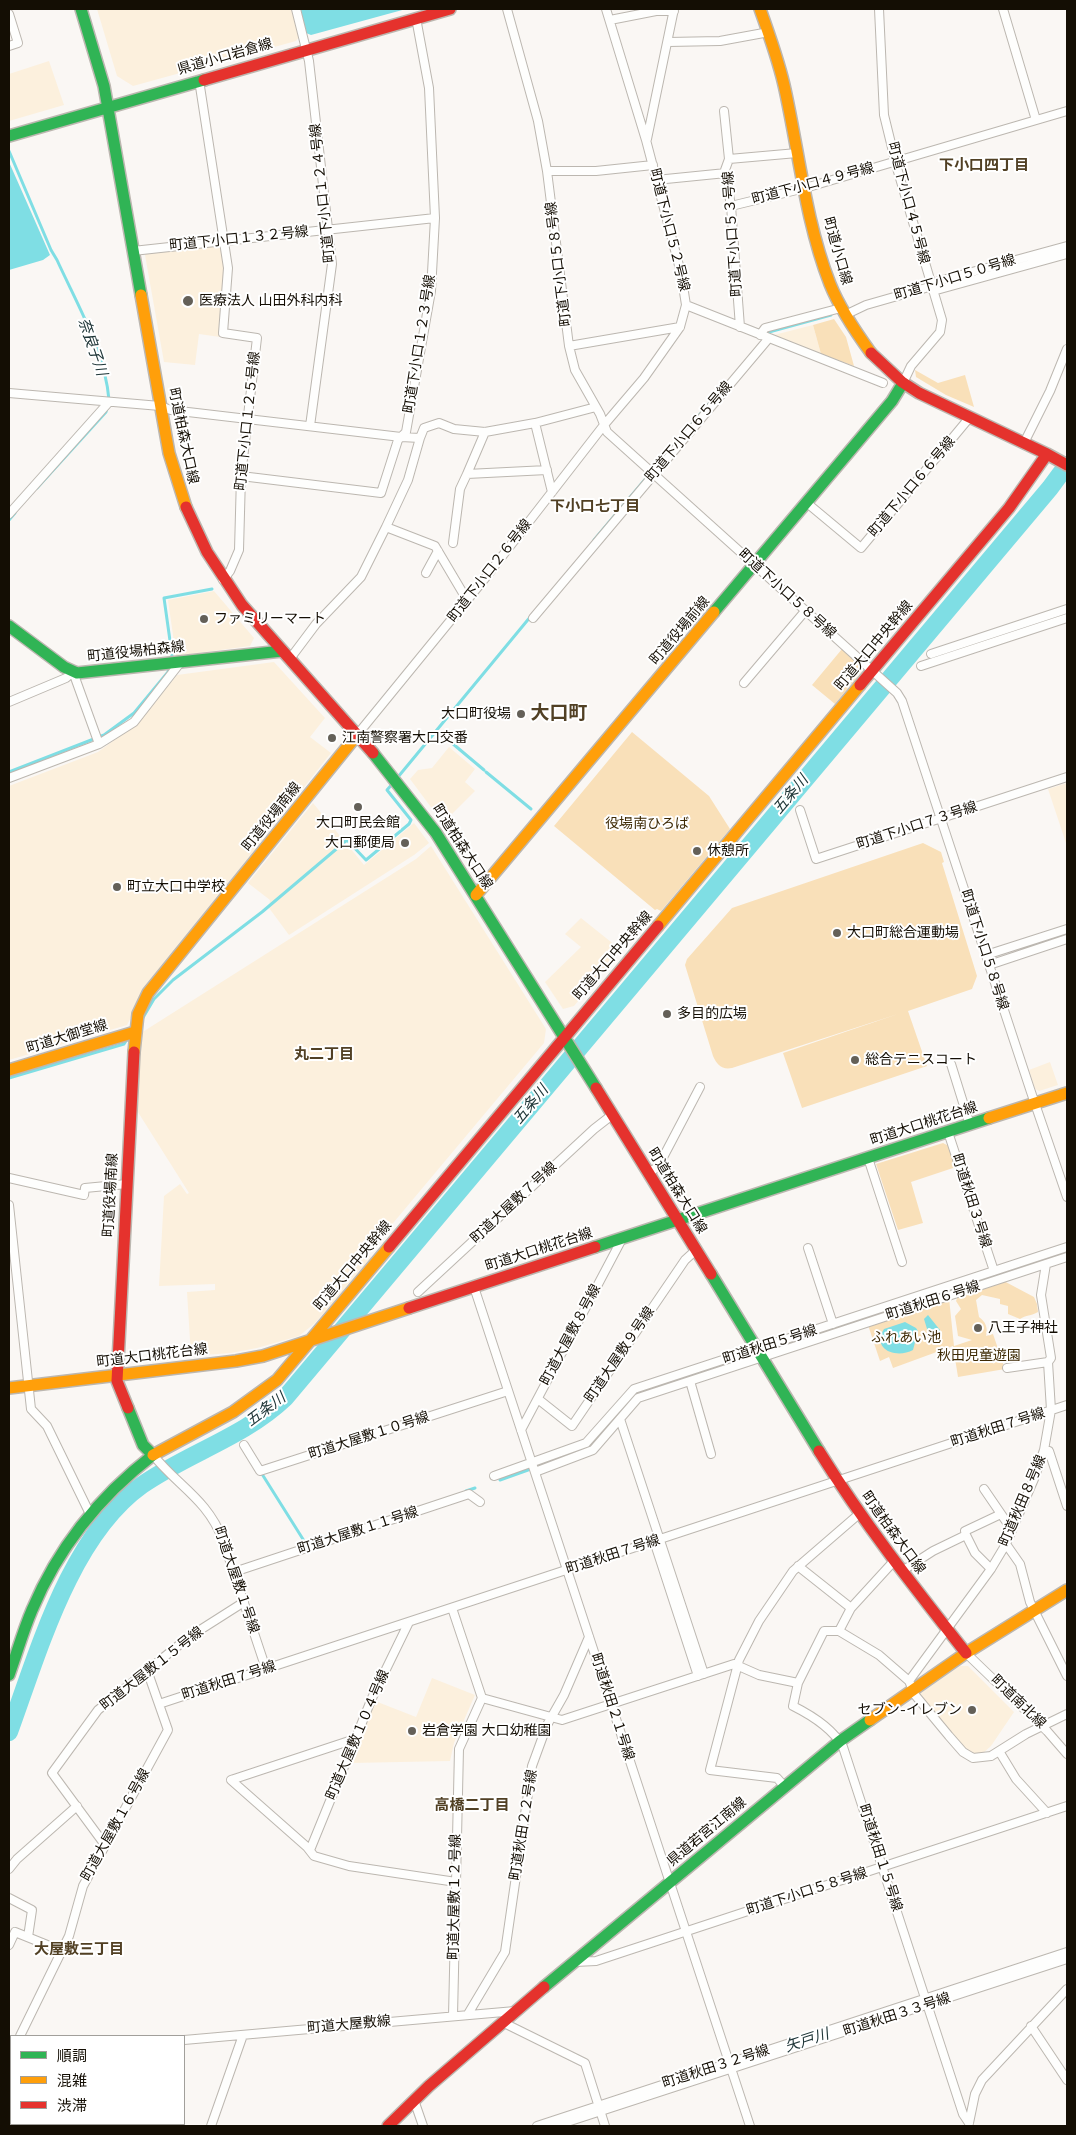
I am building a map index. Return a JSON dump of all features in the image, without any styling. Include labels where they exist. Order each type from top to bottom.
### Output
[{"type":"street","name":"町道柏森大口線","points":[[81,9],[104,86],[108,106],[169,454],[180,493],[202,544],[223,580],[285,656],[414,802],[476,895],[859,1514],[947,1630],[966,1652]]},
{"type":"street","name":"町道下小口１２４号線","points":[[296,9],[309,61],[332,264],[310,426]]},
{"type":"street","name":"県道小口岩倉線","points":[[9,136],[416,18],[434,11],[450,9]]},
{"type":"street","name":"町道下小口５８号線","points":[[507,9],[538,121],[547,171],[569,346],[575,370],[596,407],[607,432],[897,693],[908,716],[1067,1197]]},
{"type":"street","name":"町道下小口５２号線","points":[[606,9],[653,165],[681,273],[686,305],[883,383]]},
{"type":"street","name":"町道小口線","points":[[760,9],[784,84],[797,153],[825,272],[843,312],[870,350],[888,371],[902,383],[936,403],[1025,441],[1051,456]]},
{"type":"street","name":"町道下小口４５号線","points":[[879,9],[884,115],[942,327],[940,332],[911,366],[902,383]]},
{"type":"street","points":[[1003,9],[1036,120]]},
{"type":"street","points":[[610,20],[674,10],[646,140]]},
{"type":"street","points":[[9,14],[18,42],[9,46]]},
{"type":"street","name":"町道下小口１２３号線","points":[[240,476],[381,493],[398,440],[406,432],[431,291],[435,218],[429,88],[416,18]]},
{"type":"street","points":[[668,42],[720,41],[768,32]]},
{"type":"street","name":"町道下小口１２５号線","points":[[200,80],[228,268],[223,333],[257,338],[240,476],[239,550],[230,571],[223,580]]},
{"type":"street","name":"町道下小口５３号線","points":[[724,111],[729,158],[726,173],[731,206],[740,327]]},
{"type":"street","name":"町道下小口４９号線","points":[[731,206],[805,188],[1067,111]]},
{"type":"street","points":[[729,158],[797,153]]},
{"type":"street","points":[[547,171],[596,171],[653,165]]},
{"type":"street","points":[[656,180],[726,173]]},
{"type":"street","name":"町道下小口１３２号線","points":[[133,251],[435,218]]},
{"type":"street","name":"町道下小口５０号線","points":[[760,334],[765,328],[843,312],[929,287],[932,288],[982,269],[1067,246]]},
{"type":"street","points":[[932,288],[1067,254]]},
{"type":"street","name":"町道下小口２６号線","points":[[356,735],[467,600],[604,425],[644,378],[680,327],[686,305]]},
{"type":"street","points":[[569,346],[680,327]]},
{"type":"street","name":"町道下小口６５号線","points":[[533,618],[768,338]]},
{"type":"street","points":[[1025,441],[1050,391],[1067,349]]},
{"type":"street","name":"町道役場前線","points":[[476,895],[892,401],[902,383]]},
{"type":"street","points":[[9,393],[160,406],[172,410],[420,438]]},
{"type":"street","points":[[9,514],[109,402]]},
{"type":"street","points":[[285,656],[360,577],[408,480],[424,428],[438,423],[454,429],[485,432],[534,423],[596,407]]},
{"type":"street","name":"町道下小口６６号線","points":[[807,503],[861,548],[970,417]]},
{"type":"street","points":[[534,423],[552,492]]},
{"type":"street","points":[[453,543],[460,489],[485,432]]},
{"type":"street","points":[[1051,456],[1067,465]]},
{"type":"street","name":"町道大口中央幹線","points":[[153,1455],[214,1424],[260,1396],[317,1338],[564,1036],[875,673],[1051,456]]},
{"type":"street","points":[[467,474],[547,470]]},
{"type":"street","points":[[386,527],[435,546],[467,600]]},
{"type":"street","points":[[426,573],[438,551]]},
{"type":"street","points":[[931,654],[1067,609]]},
{"type":"street","points":[[744,683],[806,610]]},
{"type":"street","points":[[921,666],[1067,618]]},
{"type":"street","name":"町道役場柏森線","points":[[9,626],[73,672],[91,672],[180,662],[285,656]]},
{"type":"street","points":[[9,778],[99,744],[134,722],[180,662]]},
{"type":"street","points":[[9,702],[66,678],[73,672],[99,744]]},
{"type":"street","name":"町道役場南線","points":[[153,1455],[144,1445],[118,1388],[117,1375],[135,1032],[138,1014],[148,993],[356,735]]},
{"type":"street","name":"町道下小口７３号線","points":[[800,810],[816,859],[1067,777]]},
{"type":"street","points":[[986,955],[1067,929]]},
{"type":"street","points":[[989,965],[1067,939]]},
{"type":"street","name":"町道大御堂線","points":[[9,1070],[135,1032]]},
{"type":"street","points":[[951,1064],[970,1125]]},
{"type":"street","points":[[648,1173],[658,1167],[700,1087]]},
{"type":"street","name":"町道大口桃花台線","points":[[9,1388],[250,1359],[1067,1093]]},
{"type":"street","name":"町道大屋敷７号線","points":[[418,1292],[594,1129],[612,1115]]},
{"type":"street","name":"町道秋田３号線","points":[[948,1132],[994,1271]]},
{"type":"street","points":[[868,1158],[902,1262]]},
{"type":"street","points":[[9,1178],[84,1195],[86,1188],[127,1184]]},
{"type":"street","points":[[9,1204],[11,1266],[33,1413],[48,1426],[90,1514]]},
{"type":"street","name":"町道大屋敷８号線","points":[[521,1430],[622,1239]]},
{"type":"street","name":"町道秋田５号線","points":[[494,1476],[586,1443],[634,1389],[759,1353],[833,1324],[1067,1247]]},
{"type":"street","points":[[808,1248],[833,1324]]},
{"type":"street","name":"町道大屋敷９号線","points":[[538,1398],[572,1426],[685,1260],[696,1250]]},
{"type":"street","name":"町道秋田６号線","points":[[535,1472],[593,1450],[638,1398],[690,1381],[759,1353],[1067,1257]]},
{"type":"street","name":"町道秋田８号線","points":[[911,1685],[947,1630],[991,1570],[1006,1544],[1034,1479],[1044,1450],[1051,1410],[1048,1362],[1051,1358],[1041,1295],[1046,1264]]},
{"type":"street","name":"町道秋田２１号線","points":[[474,1287],[750,2126]]},
{"type":"street","points":[[1007,1368],[1048,1362]]},
{"type":"street","points":[[690,1381],[711,1454]]},
{"type":"street","name":"町道大屋敷１０号線","points":[[244,1445],[260,1471],[508,1391]]},
{"type":"street","name":"町道秋田７号線","points":[[159,1704],[1067,1405]]},
{"type":"street","points":[[620,1419],[701,1674]]},
{"type":"street","points":[[1044,1450],[1049,1451],[1067,1506]]},
{"type":"street","points":[[9,1675],[32,1610],[45,1584],[90,1514],[122,1478],[153,1455]]},
{"type":"street","name":"町道大屋敷１号線","points":[[153,1455],[208,1509],[215,1520],[266,1669]]},
{"type":"street","points":[[984,1489],[1012,1530]]},
{"type":"street","name":"町道大屋敷１１号線","points":[[234,1572],[470,1494],[480,1502]]},
{"type":"street","points":[[785,1786],[778,1778],[710,1770],[738,1665],[760,1621],[788,1577],[798,1566],[859,1514]]},
{"type":"street","points":[[991,1570],[975,1553],[965,1531],[1001,1514]]},
{"type":"street","points":[[902,1571],[933,1551],[966,1535]]},
{"type":"street","points":[[1006,1544],[1020,1564],[1034,1610],[1067,1676]]},
{"type":"street","points":[[894,1561],[851,1608],[839,1631],[879,1655],[911,1685],[963,1752],[975,1759],[987,1758],[1042,1726],[1067,1714]]},
{"type":"street","points":[[798,1566],[851,1608]]},
{"type":"street","name":"県道若宮江南線","points":[[388,2126],[414,2100],[502,2022],[840,1741],[911,1685],[1067,1590]]},
{"type":"street","name":"町道大屋敷１５号線","points":[[105,1844],[52,1774],[98,1710],[189,1637],[244,1602]]},
{"type":"street","points":[[452,1608],[482,1698],[552,1718],[562,1720],[701,1674],[738,1665],[760,1674],[798,1684]]},
{"type":"street","name":"町道大屋敷１０４号線","points":[[310,1850],[372,1698],[410,1622]]},
{"type":"street","name":"町道秋田１５号線","points":[[839,1631],[824,1631],[798,1684],[793,1706],[805,1712],[840,1741],[844,1747],[963,2114],[969,2124]]},
{"type":"street","name":"町道秋田２２号線","points":[[468,2014],[505,1952],[532,1766],[547,1725],[564,1695],[589,1637]]},
{"type":"street","name":"町道南北線","points":[[966,1652],[1042,1726],[1067,1754]]},
{"type":"street","name":"町道大屋敷１６号線","points":[[20,2035],[69,1936],[82,1886],[168,1730],[147,1670]]},
{"type":"street","name":"町道大屋敷１２号線","points":[[453,2016],[459,1749],[482,1698]]},
{"type":"street","points":[[353,1743],[349,1741],[231,1780],[310,1850],[314,1856],[349,1866],[456,1882]]},
{"type":"street","points":[[999,1751],[1016,1778],[1046,1813]]},
{"type":"street","points":[[9,1869],[17,1859],[76,1806]]},
{"type":"street","name":"町道下小口５８号線","points":[[575,1962],[596,1962],[1067,1806]]},
{"type":"street","points":[[9,1898],[32,1910],[28,1937]]},
{"type":"street","points":[[9,1945],[15,1932],[62,1951]]},
{"type":"street","name":"町道秋田３２号線","points":[[537,2126],[600,2109],[927,2001],[1067,1952]]},
{"type":"street","name":"町道秋田３３号線","points":[[927,2001],[1067,1959]]},
{"type":"street","points":[[969,2124],[975,2094],[982,2080],[1067,1989]]},
{"type":"street","name":"町道大屋敷線","points":[[185,2040],[515,2011]]},
{"type":"street","points":[[502,2022],[585,2063],[605,2126]]},
{"type":"street","points":[[1032,2026],[1067,2080]]},
{"type":"street","points":[[211,2126],[243,2035]]},
{"type":"street","points":[[414,2100],[423,2126]]},
{"type":"street","points":[[555,2126],[600,2109]]},
{"type":"shaded area","points":[[97,9],[291,9],[299,37],[296,41],[133,86],[117,76]]},
{"type":"shaded area","points":[[49,61],[64,105],[9,121],[9,74]]},
{"type":"shaded area","name":"医療法人 山田外科内科","points":[[218,244],[224,268],[220,337],[199,334],[195,365],[164,362],[145,255],[147,253]]},
{"type":"shaded area","points":[[813,325],[821,354],[774,335]]},
{"type":"shaded area","name":"ファミリーマート","points":[[214,591],[254,638],[250,646],[176,656],[168,600]]},
{"type":"shaded area","name":"町立大口中学校","points":[[274,662],[325,718],[310,737],[331,753],[146,988],[127,1025],[9,1060],[9,786],[98,752],[139,722],[177,675]]},
{"type":"shaded area","points":[[449,747],[475,769],[465,782],[475,791],[442,822],[410,779],[418,770],[432,768]]},
{"type":"shaded area","points":[[1067,783],[1067,846],[1048,789]]},
{"type":"shaded area","points":[[313,803],[364,865],[414,823],[429,843],[414,855],[289,935],[269,908],[270,900],[248,883]]},
{"type":"shaded area","points":[[431,846],[546,1029],[544,1043],[368,1253],[372,1259],[315,1323],[299,1336],[257,1348],[231,1353],[191,1356],[187,1292],[215,1290],[215,1284],[159,1286],[164,1196],[180,1184],[187,1194],[189,1193],[136,1109],[141,1033],[416,859]]},
{"type":"shaded area","points":[[581,918],[621,950],[574,1006],[563,1009],[545,982],[581,947],[565,934]]},
{"type":"shaded area","points":[[1050,1062],[1058,1085],[1039,1091],[1035,1089],[1029,1070]]},
{"type":"shaded area","name":"セブン-イレブン","points":[[960,1666],[968,1666],[1014,1712],[991,1746],[982,1754],[971,1755],[955,1741],[942,1721],[918,1695]]},
{"type":"shaded area","name":"岩倉学園 大口幼稚園","points":[[432,1678],[475,1695],[454,1743],[450,1761],[351,1763],[375,1701],[416,1717]]},
{"type":"green space","points":[[834,319],[846,337],[854,366],[821,354],[813,325]]},
{"type":"green space","points":[[915,370],[938,383],[965,375],[974,407],[946,395],[916,377]]},
{"type":"green space","points":[[842,649],[861,667],[862,671],[835,704],[812,685]]},
{"type":"green space","name":"役場南ひろば","points":[[632,732],[709,796],[730,829],[661,911],[655,910],[554,826]]},
{"type":"green space","name":"大口町総合運動場","points":[[923,843],[941,852],[944,862],[942,863],[977,976],[972,989],[908,1011],[927,1066],[802,1108],[783,1053],[898,1014],[732,1068],[725,1068],[718,1064],[713,1056],[685,965],[687,959],[732,908]]},
{"type":"green space","points":[[943,1143],[949,1146],[956,1167],[911,1182],[923,1223],[898,1230],[876,1164]]},
{"type":"green space","points":[[1000,1279],[1034,1297],[1038,1312],[1020,1319],[1008,1314],[1008,1306],[1000,1304],[1000,1299],[982,1295],[976,1300],[979,1317],[986,1325],[986,1336],[993,1334],[1005,1369],[958,1377],[953,1346],[893,1368],[889,1357],[880,1361],[868,1325],[949,1298],[954,1346],[972,1340],[958,1336],[955,1316],[961,1309],[956,1301],[968,1286],[987,1280]]},
{"type":"water","points":[[300,9],[406,9],[311,35],[306,33]]},
{"type":"water","points":[[9,162],[50,255],[43,260],[9,270]]},
{"type":"water","points":[[928,1315],[940,1330],[941,1337],[936,1343],[931,1342],[924,1319]]},
{"type":"water","points":[[905,1322],[918,1331],[913,1350],[907,1353],[888,1351],[881,1342],[884,1329]]},
{"type":"waterway","name":"奈良子川","points":[[9,151],[51,250],[89,328],[102,364],[109,400]]},
{"type":"waterway","points":[[937,286],[1002,268]]},
{"type":"waterway","points":[[766,336],[769,332],[831,315]]},
{"type":"waterway","points":[[594,540],[723,387]]},
{"type":"waterway","name":"奈良子川","points":[[37,488],[106,412],[107,408]]},
{"type":"waterway","name":"五条川","points":[[9,1732],[59,1598],[95,1534],[117,1507],[142,1485],[178,1463],[252,1424],[285,1398],[1050,488],[1067,465]]},
{"type":"waterway","name":"奈良子川","points":[[9,520],[15,513]]},
{"type":"waterway","points":[[171,660],[172,655],[164,598],[212,589]]},
{"type":"waterway","points":[[931,658],[1067,614]]},
{"type":"waterway","points":[[398,777],[531,616]]},
{"type":"waterway","points":[[9,772],[104,735],[134,713],[168,672],[169,667]]},
{"type":"waterway","points":[[440,733],[484,770]]},
{"type":"waterway","points":[[486,772],[531,809]]},
{"type":"waterway","points":[[141,1021],[154,999],[173,980],[262,912],[347,840],[366,860],[409,824],[411,820],[387,790],[394,782]]},
{"type":"waterway","points":[[9,1078],[124,1044],[128,1038]]},
{"type":"waterway","points":[[637,1397],[641,1392],[941,1295]]},
{"type":"waterway","points":[[542,1465],[594,1444]]},
{"type":"waterway","points":[[500,1480],[528,1470]]},
{"type":"waterway","points":[[262,1474],[306,1544],[341,1532]]},
{"type":"waterway","points":[[466,1491],[475,1488]]},
{"type":"traffic: fast","points":[[81,9],[104,86],[141,295]]},
{"type":"traffic: fast","points":[[9,136],[204,80]]},
{"type":"traffic: fast","points":[[714,612],[892,401],[903,383]]},
{"type":"traffic: fast","points":[[9,626],[64,667],[77,673],[282,651]]},
{"type":"traffic: fast","points":[[373,753],[436,833],[596,1088]]},
{"type":"traffic: fast","points":[[595,1247],[989,1118]]},
{"type":"traffic: fast","points":[[711,1274],[819,1451]]},
{"type":"traffic: fast","points":[[9,1675],[32,1610],[54,1565],[98,1506],[115,1488],[153,1455],[143,1445],[128,1408]]},
{"type":"traffic: fast","points":[[544,1987],[840,1741],[870,1720]]},
{"type":"traffic: slow","points":[[760,9],[784,85],[808,210],[821,260],[838,302],[871,353]]},
{"type":"traffic: slow","points":[[141,295],[169,453],[186,507]]},
{"type":"traffic: slow","points":[[476,895],[714,612]]},
{"type":"traffic: slow","points":[[658,926],[860,685]]},
{"type":"traffic: slow","points":[[134,1052],[138,1014],[148,993],[357,735]]},
{"type":"traffic: slow","points":[[9,1070],[135,1032]]},
{"type":"traffic: slow","points":[[989,1118],[1067,1093]]},
{"type":"traffic: slow","points":[[153,1455],[233,1412],[277,1380],[389,1247]]},
{"type":"traffic: slow","points":[[9,1388],[236,1361],[263,1356],[409,1308]]},
{"type":"traffic: slow","points":[[870,1720],[966,1653],[1067,1590]]},
{"type":"traffic: jam","points":[[204,80],[450,9]]},
{"type":"traffic: jam","points":[[871,353],[902,382],[919,393],[1047,454]]},
{"type":"traffic: jam","points":[[860,685],[1009,508],[1047,454],[1067,465]]},
{"type":"traffic: jam","points":[[186,507],[207,552],[242,605],[373,753]]},
{"type":"traffic: jam","points":[[389,1247],[658,926]]},
{"type":"traffic: jam","points":[[128,1408],[117,1381],[134,1052]]},
{"type":"traffic: jam","points":[[596,1088],[711,1274]]},
{"type":"traffic: jam","points":[[409,1308],[595,1247]]},
{"type":"traffic: jam","points":[[819,1451],[871,1529],[966,1653]]},
{"type":"traffic: jam","points":[[388,2126],[429,2086],[544,1987]]},
{"type":"place","name":"医療法人 山田外科内科","points":[[188,301]]},
{"type":"place","name":"ファミリーマート","points":[[204,619]]},
{"type":"place","name":"大口町役場","points":[[521,714]]},
{"type":"place","name":"江南警察署大口交番","points":[[332,738]]},
{"type":"place","name":"大口町民会館","points":[[358,807]]},
{"type":"place","name":"大口郵便局","points":[[405,843]]},
{"type":"place","name":"休憩所","points":[[697,851]]},
{"type":"place","name":"町立大口中学校","points":[[117,887]]},
{"type":"place","name":"大口町総合運動場","points":[[837,933]]},
{"type":"place","name":"多目的広場","points":[[667,1014]]},
{"type":"place","name":"総合テニスコート","points":[[855,1060]]},
{"type":"place","name":"八王子神社","points":[[978,1328]]},
{"type":"place","name":"セブン-イレブン","points":[[972,1710]]},
{"type":"place","name":"岩倉学園 大口幼稚園","points":[[412,1731]]},
{"type":"district","name":"下小口四丁目","points":[[984,166]]},
{"type":"district","name":"下小口七丁目","points":[[595,507]]},
{"type":"district","name":"大口町","points":[[559,714]]},
{"type":"district","name":"丸二丁目","points":[[324,1055]]},
{"type":"district","name":"高橋二丁目","points":[[472,1806]]},
{"type":"district","name":"大屋敷三丁目","points":[[79,1950]]},
{"type":"park label","name":"ふれあい池","points":[[906,1338]]},
{"type":"park label","name":"秋田児童遊園","points":[[979,1356]]},
{"type":"water label","name":"矢戸川","points":[[807,2041]]}]
